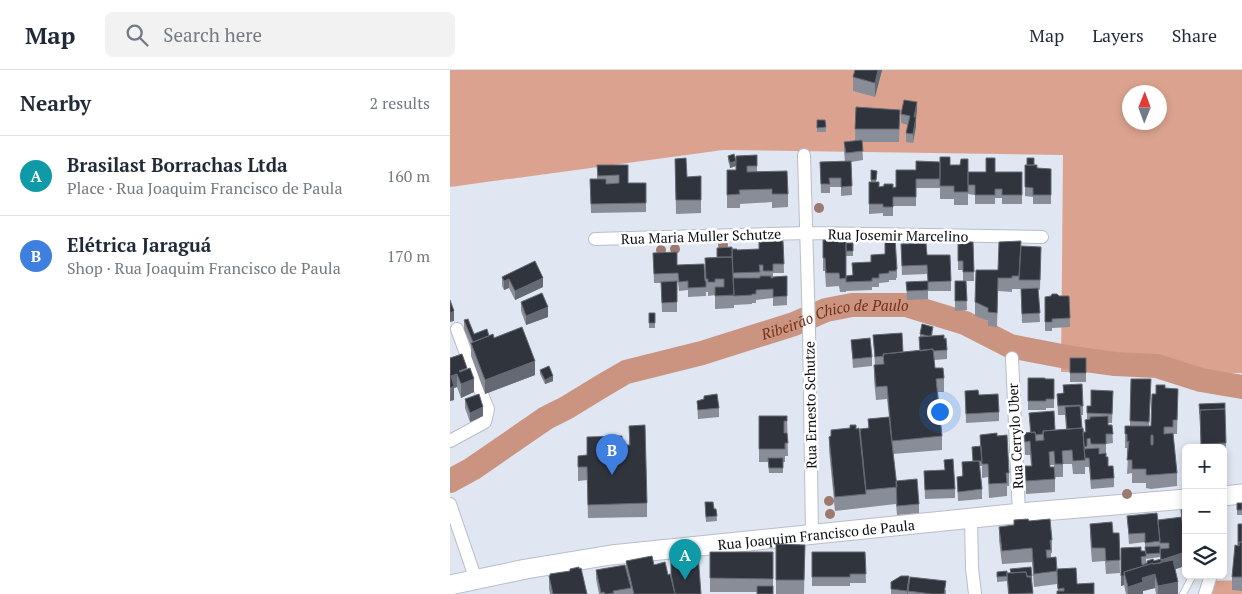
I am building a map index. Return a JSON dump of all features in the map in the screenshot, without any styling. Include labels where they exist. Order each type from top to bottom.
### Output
[{"type":"main road","points":[[1227,496],[1242,494]]},
{"type":"main road","name":"Rua Joaquim Francisco de Paula","points":[[450,585],[611,555],[972,518],[1182,499]]},
{"type":"street","name":"Rua Ernesto Schutze","points":[[804,156],[812,535]]},
{"type":"street","name":"Rua Josemir Marcelino","points":[[806,234],[1042,237]]},
{"type":"street","name":"Rua Maria Muller Schutze","points":[[595,239],[806,234]]},
{"type":"street","points":[[450,441],[485,422],[488,409],[457,329]]},
{"type":"street","name":"Rua Cerrylo Uber","points":[[1012,358],[1019,514]]},
{"type":"street","points":[[450,368],[469,362]]},
{"type":"street","points":[[450,504],[476,580]]},
{"type":"street","points":[[972,518],[972,568],[975,594]]},
{"type":"street","points":[[1206,594],[1210,579]]},
{"type":"lane","points":[[1183,594],[1191,579]]},
{"type":"shaded area","points":[[450,70],[1242,70],[1242,373],[1061,372],[1063,155],[723,150],[450,187]]},
{"type":"shaded area","points":[[1242,580],[1242,594],[1207,594],[1212,581]]},
{"type":"building","points":[[855,70],[878,70],[875,83],[853,77]]},
{"type":"building","points":[[904,100],[917,102],[913,134],[906,133],[910,116],[901,114]]},
{"type":"building","points":[[856,107],[900,110],[899,129],[855,129]]},
{"type":"building","points":[[817,120],[825,120],[826,127],[817,128]]},
{"type":"building","points":[[862,140],[863,151],[846,153],[844,142]]},
{"type":"building","points":[[734,154],[736,161],[730,163],[728,156]]},
{"type":"building","points":[[757,155],[757,166],[747,166],[747,172],[787,171],[788,194],[772,194],[772,189],[739,190],[740,194],[727,195],[727,170],[736,170],[736,156]]},
{"type":"building","points":[[940,157],[950,157],[950,165],[960,165],[961,159],[968,159],[968,192],[954,192],[954,186],[940,186]]},
{"type":"building","points":[[686,158],[687,177],[701,176],[701,200],[676,200],[675,159]]},
{"type":"building","points":[[986,158],[995,158],[995,172],[1022,172],[1022,195],[1002,195],[1002,189],[995,189],[995,195],[975,195],[975,185],[968,185],[968,172],[986,172]]},
{"type":"building","points":[[1027,158],[1034,158],[1034,165],[1027,165]]},
{"type":"building","points":[[851,161],[852,186],[841,187],[841,178],[829,178],[830,184],[821,184],[820,162]]},
{"type":"building","points":[[916,161],[940,162],[940,179],[916,179],[916,197],[893,197],[893,207],[883,207],[883,204],[869,204],[869,182],[879,182],[879,187],[884,186],[884,184],[893,184],[893,188],[896,187],[896,170],[916,170]]},
{"type":"building","points":[[597,165],[628,165],[628,183],[646,183],[646,203],[591,204],[590,179],[606,179],[606,184],[619,183],[619,175],[598,176]]},
{"type":"building","points":[[1025,165],[1037,165],[1037,168],[1051,169],[1051,195],[1033,195],[1033,188],[1025,187]]},
{"type":"building","points":[[871,170],[877,171],[876,180],[871,180]]},
{"type":"building","points":[[833,235],[846,235],[846,278],[840,279],[839,273],[826,273],[825,258],[823,258],[823,240],[833,240]]},
{"type":"building","points":[[885,238],[895,238],[896,271],[879,274],[879,278],[872,278],[872,281],[846,282],[846,276],[853,275],[852,263],[871,262],[871,255],[885,254]]},
{"type":"building","points":[[783,241],[784,264],[773,264],[773,271],[763,271],[763,265],[759,265],[760,272],[733,273],[732,249],[759,249],[759,242]]},
{"type":"building","points":[[1021,241],[1019,276],[998,278],[997,313],[988,312],[988,308],[975,302],[976,270],[998,270],[999,242]]},
{"type":"building","points":[[958,242],[973,242],[974,272],[963,272],[963,261],[958,261]]},
{"type":"building","points":[[846,243],[853,243],[853,251],[846,251]]},
{"type":"building","points":[[926,243],[927,255],[950,255],[951,281],[928,282],[928,290],[907,291],[906,282],[928,281],[927,265],[902,266],[901,244]]},
{"type":"building","points":[[1021,246],[1041,247],[1040,280],[1019,280]]},
{"type":"building","points":[[732,247],[732,257],[717,257],[717,248]]},
{"type":"building","points":[[677,252],[677,265],[704,264],[706,287],[688,288],[688,281],[679,282],[678,273],[654,274],[653,253]]},
{"type":"building","points":[[732,257],[734,295],[715,296],[715,287],[724,287],[724,279],[715,279],[715,282],[708,282],[708,279],[706,279],[705,258]]},
{"type":"building","points":[[535,261],[543,278],[515,291],[509,279],[504,281],[502,277]]},
{"type":"building","points":[[760,276],[771,276],[773,278],[787,276],[787,296],[773,297],[773,289],[756,290],[756,294],[752,295],[734,296],[733,278],[760,278]]},
{"type":"building","points":[[677,281],[677,302],[662,303],[661,282]]},
{"type":"building","points":[[955,281],[966,281],[967,301],[955,301]]},
{"type":"building","points":[[1038,288],[1040,313],[1022,314],[1021,289]]},
{"type":"building","points":[[542,293],[548,307],[526,316],[521,302]]},
{"type":"building","points":[[1052,294],[1069,296],[1070,318],[1052,319],[1052,322],[1045,322],[1045,297]]},
{"type":"building","points":[[450,300],[454,311],[450,313]]},
{"type":"building","points":[[649,313],[655,313],[655,323],[649,323]]},
{"type":"building","points":[[468,319],[474,334],[487,329],[489,336],[473,342],[464,320]]},
{"type":"building","points":[[922,324],[933,327],[931,336],[920,334]]},
{"type":"building","points":[[522,327],[535,361],[485,380],[471,343],[493,334],[494,338]]},
{"type":"building","points":[[902,333],[903,352],[883,354],[884,356],[875,357],[873,335]]},
{"type":"building","points":[[944,335],[947,350],[933,351],[933,349],[920,351],[919,337]]},
{"type":"building","points":[[870,338],[872,357],[853,359],[851,340]]},
{"type":"building","points":[[933,349],[935,368],[943,368],[944,378],[936,379],[942,436],[892,441],[887,386],[876,387],[874,365],[884,364],[883,354]]},
{"type":"building","points":[[462,354],[467,368],[459,371],[470,368],[474,379],[461,384],[457,374],[451,376],[454,386],[450,388],[450,358]]},
{"type":"building","points":[[1070,358],[1086,358],[1086,373],[1070,373]]},
{"type":"building","points":[[549,366],[553,376],[545,380],[540,370]]},
{"type":"building","points":[[1028,378],[1054,379],[1054,399],[1028,401]]},
{"type":"building","points":[[1131,379],[1151,379],[1149,422],[1130,421]]},
{"type":"building","points":[[1082,384],[1083,406],[1058,406],[1057,394],[1064,393],[1063,385]]},
{"type":"building","points":[[1156,385],[1165,385],[1165,388],[1178,389],[1177,420],[1173,420],[1173,427],[1164,427],[1164,434],[1173,433],[1177,473],[1146,475],[1146,469],[1132,469],[1132,460],[1127,460],[1129,441],[1127,442],[1125,426],[1151,426],[1152,394],[1156,394]],"holes":[[[1151,435],[1153,435],[1153,445],[1151,445]]]},
{"type":"building","points":[[978,390],[979,395],[998,394],[999,412],[966,414],[965,391]]},
{"type":"building","points":[[1091,390],[1113,391],[1112,414],[1087,413],[1087,406],[1091,406]]},
{"type":"building","points":[[479,394],[483,407],[470,413],[465,399]]},
{"type":"building","points":[[717,394],[719,408],[698,410],[697,401],[704,399],[704,396]]},
{"type":"building","points":[[1225,403],[1225,409],[1200,410],[1200,414],[1199,404]]},
{"type":"building","points":[[1080,406],[1082,428],[1067,429],[1065,407]]},
{"type":"building","points":[[1225,409],[1226,443],[1201,444],[1200,410]]},
{"type":"building","points":[[1054,411],[1055,430],[1043,431],[1043,434],[1036,435],[1035,432],[1031,433],[1029,413]]},
{"type":"building","points":[[759,416],[787,416],[787,421],[784,421],[784,433],[787,433],[788,443],[785,443],[785,449],[759,449]]},
{"type":"building","points":[[1108,416],[1108,425],[1112,425],[1113,434],[1106,434],[1106,444],[1091,444],[1090,438],[1087,439],[1087,446],[1084,447],[1083,432],[1086,432],[1085,420],[1090,419],[1090,417]]},
{"type":"building","points":[[889,417],[897,487],[866,490],[860,429],[869,428],[868,419]]},
{"type":"building","points":[[645,425],[647,503],[588,505],[587,467],[578,467],[578,456],[587,455],[587,437],[622,436],[622,445],[630,445],[629,426]]},
{"type":"building","points":[[850,425],[856,425],[856,429],[859,428],[866,494],[835,497],[829,437],[831,436],[831,430],[850,428]]},
{"type":"building","points":[[1083,428],[1085,460],[1073,461],[1072,450],[1062,451],[1063,464],[1055,464],[1054,451],[1049,452],[1050,467],[1054,467],[1055,479],[1026,481],[1025,466],[1032,466],[1030,441],[1025,442],[1024,433],[1035,432],[1036,441],[1044,440],[1043,431]]},
{"type":"building","points":[[997,433],[997,436],[1007,435],[1009,473],[1006,473],[1007,483],[989,484],[988,464],[982,464],[980,435]]},
{"type":"building","points":[[981,446],[982,461],[973,461],[972,447]]},
{"type":"building","points":[[1099,448],[1099,454],[1106,453],[1106,457],[1108,457],[1108,466],[1113,466],[1114,478],[1091,480],[1089,458],[1085,458],[1084,449]]},
{"type":"building","points":[[768,458],[783,458],[783,468],[769,468]]},
{"type":"building","points":[[953,459],[955,489],[925,490],[924,471],[945,470],[944,460]]},
{"type":"building","points":[[979,461],[982,489],[958,492],[957,477],[963,476],[962,462]]},
{"type":"building","points":[[917,479],[919,504],[897,506],[896,481]]},
{"type":"building","points":[[705,502],[713,502],[717,516],[706,517]]},
{"type":"building","points":[[1237,503],[1242,503],[1242,510],[1237,510]]},
{"type":"building","points":[[1157,513],[1160,541],[1145,543],[1145,533],[1129,534],[1127,516]]},
{"type":"building","points":[[1182,517],[1182,553],[1161,560],[1160,549],[1169,548],[1169,543],[1160,543],[1158,520]]},
{"type":"building","points":[[1028,519],[1029,521],[1050,519],[1052,540],[1050,540],[1051,550],[1046,550],[1047,558],[1056,557],[1057,571],[1034,574],[1032,548],[1002,551],[999,527],[1014,525],[1014,520]]},
{"type":"building","points":[[1112,522],[1113,533],[1119,533],[1120,560],[1106,561],[1105,548],[1092,548],[1090,524]]},
{"type":"building","points":[[1238,524],[1242,524],[1242,542],[1239,542],[1239,546],[1238,545]]},
{"type":"building","points":[[1239,542],[1242,542],[1242,577],[1232,577],[1235,545],[1239,546]]},
{"type":"building","points":[[776,544],[805,545],[804,580],[776,580]]},
{"type":"building","points":[[1160,546],[1160,553],[1146,554],[1145,547]]},
{"type":"building","points":[[1141,547],[1141,551],[1146,551],[1146,556],[1141,557],[1142,565],[1153,559],[1154,561],[1161,559],[1161,563],[1153,563],[1124,572],[1124,576],[1121,576],[1121,548]]},
{"type":"building","points":[[710,552],[773,552],[773,579],[710,578]]},
{"type":"building","points":[[812,552],[865,552],[866,574],[850,574],[850,577],[812,577]]},
{"type":"building","points":[[698,554],[701,594],[675,594],[671,574],[671,556]]},
{"type":"building","points":[[652,556],[654,565],[665,562],[675,594],[634,594],[626,561]]},
{"type":"building","points":[[1173,560],[1178,582],[1158,586],[1155,574],[1142,578],[1143,582],[1128,587],[1124,572],[1153,563]]},
{"type":"building","points":[[625,565],[631,588],[613,591],[614,593],[601,593],[596,570]]},
{"type":"building","points":[[579,567],[579,569],[581,568],[587,594],[553,594],[550,574],[570,571],[570,569]]},
{"type":"building","points":[[1031,567],[1032,576],[1027,576],[1026,572],[1011,573],[1010,569]]},
{"type":"building","points":[[1076,568],[1077,584],[1094,583],[1094,594],[1057,594],[1057,591],[1064,591],[1064,588],[1058,589],[1057,569]]},
{"type":"building","points":[[1007,571],[1007,576],[997,577],[997,572]]},
{"type":"building","points":[[1026,572],[1027,577],[1031,577],[1033,593],[1009,594],[1007,573]]},
{"type":"building","points":[[901,576],[909,576],[907,591],[891,589],[891,582]]},
{"type":"building","points":[[910,577],[946,581],[944,594],[908,591]]},
{"type":"building","points":[[757,586],[773,586],[773,594],[757,594]]},
{"type":"waterway","name":"Ribeirão Chico de Paulo","points":[[450,481],[472,469],[546,418],[626,372],[702,353],[794,324],[826,310],[852,305],[906,305],[965,323],[1010,346],[1115,364],[1157,366],[1201,380],[1242,387]]},
{"type":"place","name":"Elétrica Jaraguá","points":[[612,475]]},
{"type":"place","name":"Brasilast Borrachas Ltda","points":[[685,580]]}]
